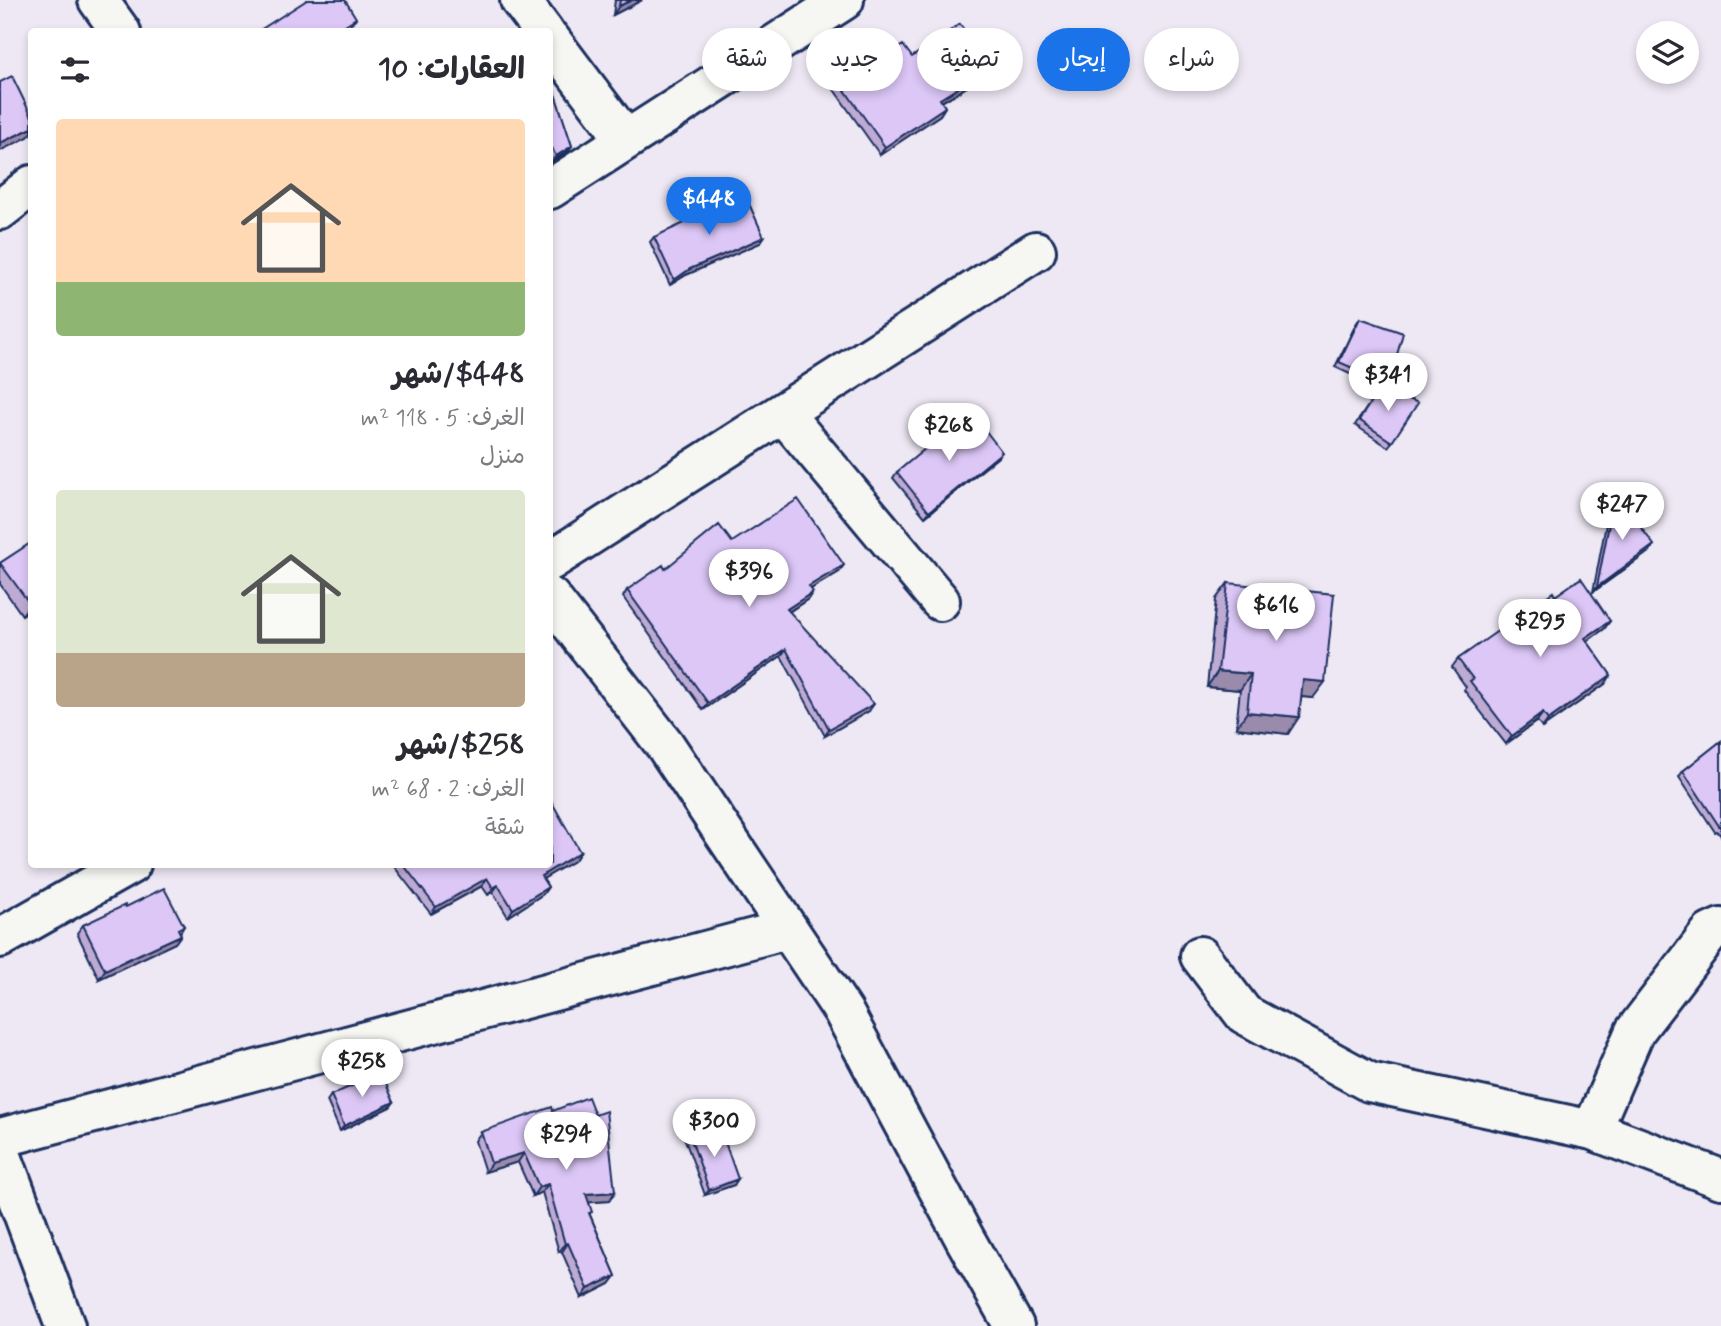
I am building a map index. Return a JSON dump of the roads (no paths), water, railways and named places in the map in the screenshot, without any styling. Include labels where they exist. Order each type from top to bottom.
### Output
[{"type":"street","points":[[98,0],[118,28]]},
{"type":"street","points":[[520,0],[541,28]]},
{"type":"street","points":[[553,187],[844,0]]},
{"type":"street","points":[[553,43],[626,140]]},
{"type":"street","points":[[0,209],[28,188]]},
{"type":"street","points":[[553,559],[1037,251]]},
{"type":"street","points":[[783,413],[940,601]]},
{"type":"street","points":[[553,605],[665,745],[843,1011],[1014,1326]]},
{"type":"street","points":[[0,938],[124,868]]},
{"type":"street","points":[[1592,1130],[1635,1031],[1710,933],[1721,928]]},
{"type":"street","points":[[0,1138],[788,929]]},
{"type":"street","points":[[1200,956],[1244,1014],[1370,1082],[1592,1130],[1721,1179]]},
{"type":"street","points":[[0,1151],[65,1326]]}]
